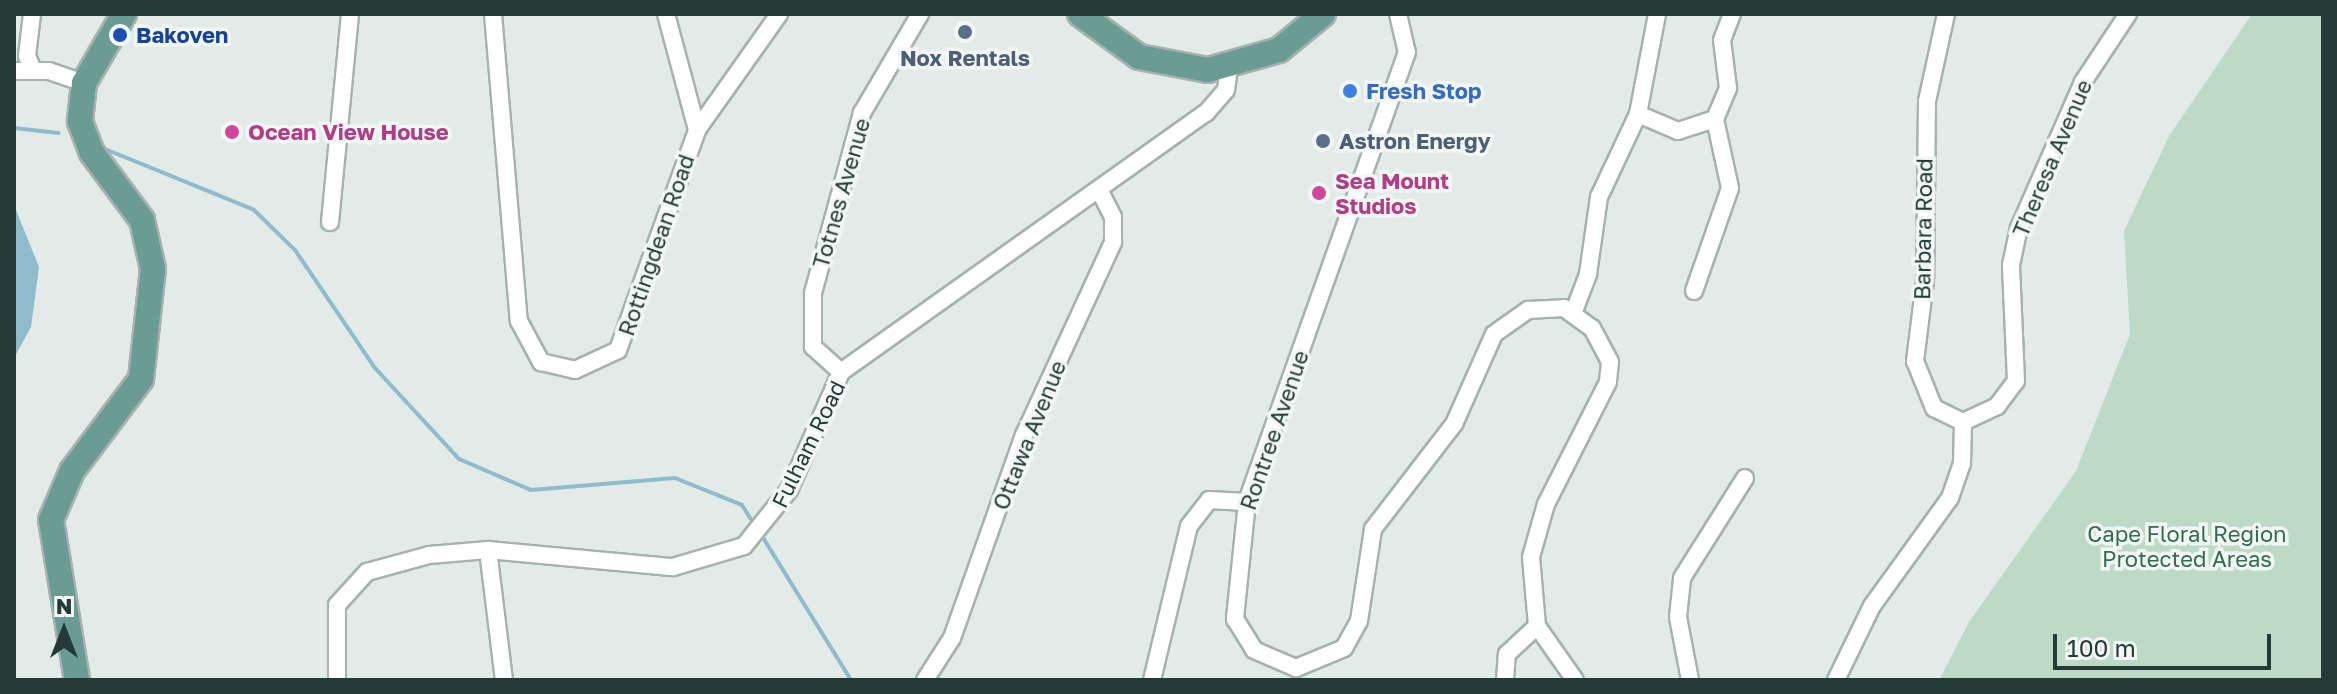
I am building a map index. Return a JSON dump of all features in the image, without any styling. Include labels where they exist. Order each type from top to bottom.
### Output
[{"type":"main road","points":[[77,680],[51,520],[72,471],[141,379],[153,269],[142,220],[82,134],[84,83],[124,14]]},
{"type":"main road","points":[[1080,14],[1139,57],[1184,69],[1229,68],[1279,50],[1323,14]]},
{"type":"street","points":[[32,14],[27,56],[33,70]]},
{"type":"street","points":[[330,222],[350,14]]},
{"type":"street","name":"Rottingdean Road","points":[[493,14],[517,307],[526,343],[541,362],[584,369],[618,350],[697,130],[779,14]]},
{"type":"street","points":[[666,14],[697,130]]},
{"type":"street","name":"Totnes Avenue","points":[[841,372],[813,347],[813,293],[862,113],[920,14]]},
{"type":"street","name":"Rontree Avenue","points":[[1398,14],[1407,52],[1247,502],[1235,619],[1254,650],[1297,674],[1334,655],[1354,635],[1373,529],[1454,424],[1494,334],[1528,310],[1574,311]]},
{"type":"street","points":[[1575,680],[1537,626],[1530,572],[1539,524],[1610,373],[1600,339],[1574,311],[1588,274],[1599,197],[1638,114],[1657,14]]},
{"type":"street","points":[[1694,291],[1730,188],[1715,119],[1728,88],[1722,40],[1732,14]]},
{"type":"street","name":"Barbara Road","points":[[1946,14],[1927,101],[1925,281],[1915,361],[1934,408],[1963,422]]},
{"type":"street","name":"Theresa Avenue","points":[[1963,422],[1997,406],[2016,381],[2011,265],[2019,228],[2083,82],[2128,14]]},
{"type":"street","name":"Fulham Road","points":[[337,680],[337,605],[356,578],[420,557],[488,550],[673,567],[731,554],[782,503],[841,372],[1214,106],[1226,90],[1229,68]]},
{"type":"street","points":[[14,71],[33,70],[84,83]]},
{"type":"street","points":[[1638,114],[1678,131],[1715,119]]},
{"type":"street","name":"Ottawa Avenue","points":[[925,680],[952,638],[1024,435],[1113,242],[1113,217],[1099,189]]},
{"type":"street","points":[[1836,680],[1872,606],[1950,498],[1962,464],[1963,422]]},
{"type":"street","points":[[1690,680],[1678,617],[1682,578],[1745,478]]},
{"type":"street","points":[[1152,680],[1189,526],[1209,500],[1247,502]]},
{"type":"street","points":[[488,550],[504,680]]},
{"type":"street","points":[[1505,680],[1507,654],[1537,626]]},
{"type":"green space","name":"Cape Floral Region Protected Areas","points":[[2252,14],[2323,14],[2323,680],[1939,680],[1969,622],[2076,471],[2130,334],[2124,231],[2169,136]]},
{"type":"water","points":[[14,205],[39,267],[31,327],[14,358]]},
{"type":"waterway","points":[[14,128],[59,133]]},
{"type":"waterway","points":[[100,147],[254,210],[295,250],[375,368],[459,459],[531,490],[675,478],[742,505],[756,527]]},
{"type":"waterway","points":[[762,536],[851,680]]},
{"type":"place","name":"Nox Rentals","points":[[965,32]]},
{"type":"place","name":"Bakoven","points":[[120,35]]},
{"type":"place","name":"Fresh Stop","points":[[1350,91]]},
{"type":"place","name":"Ocean View House","points":[[232,132]]},
{"type":"place","name":"Astron Energy","points":[[1323,141]]},
{"type":"place","name":"Sea Mount Studios","points":[[1319,193]]}]
